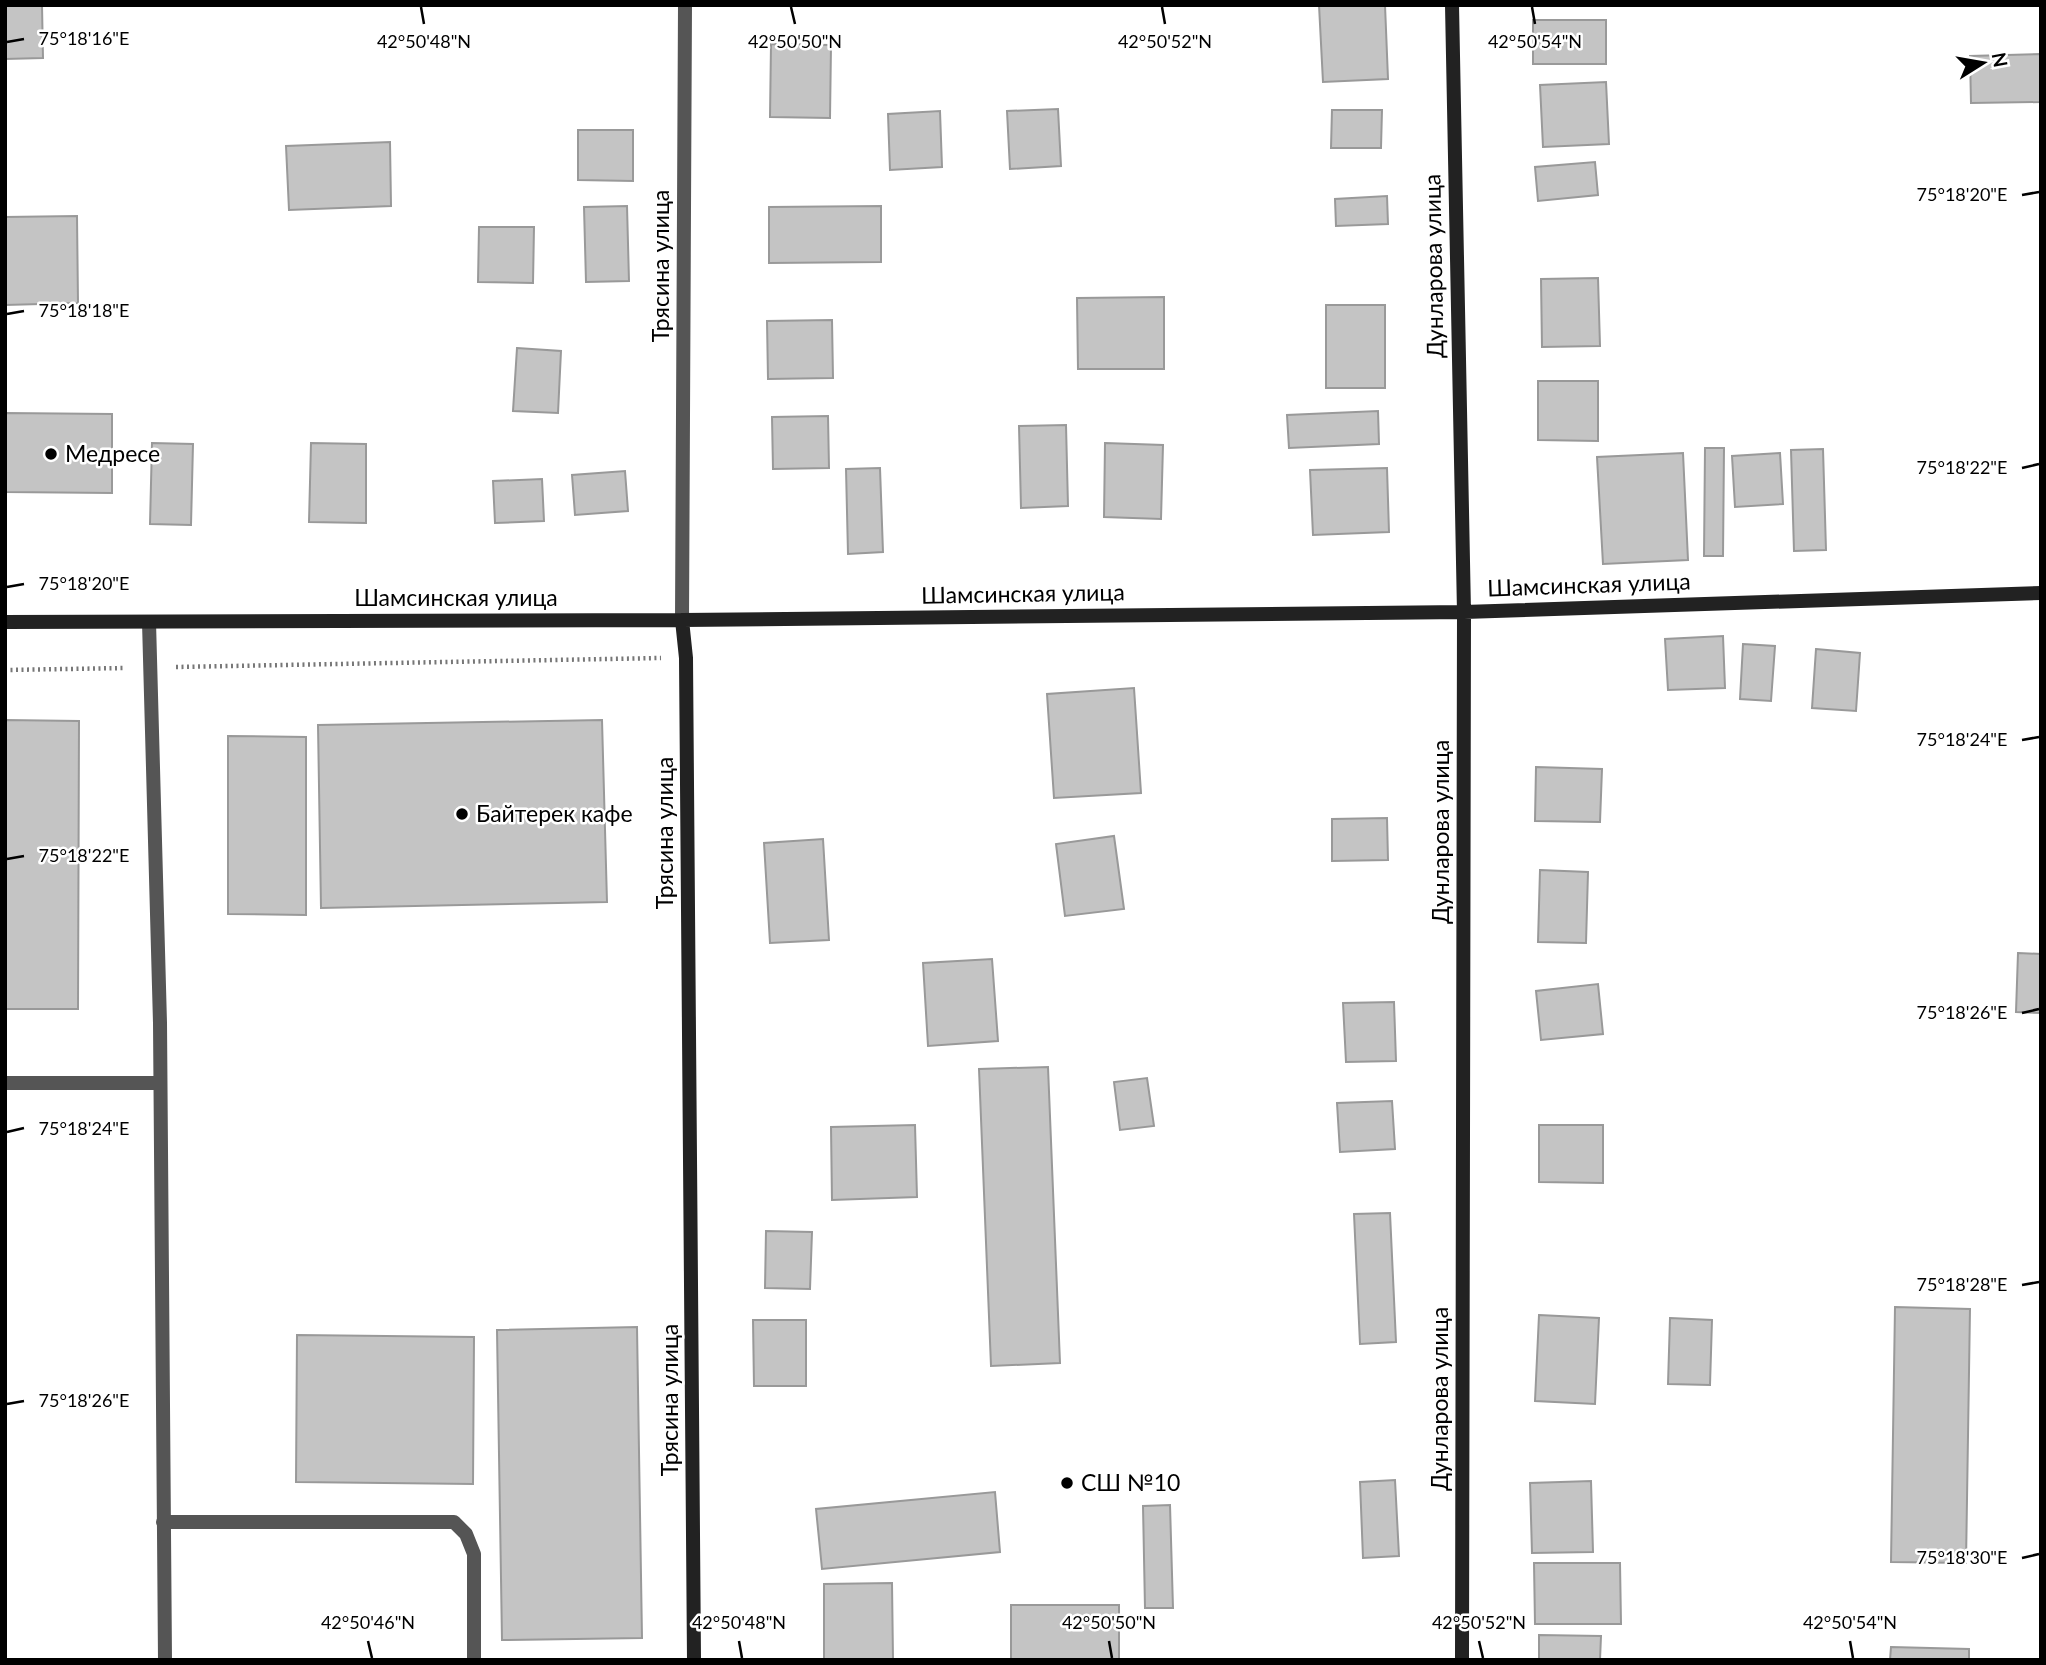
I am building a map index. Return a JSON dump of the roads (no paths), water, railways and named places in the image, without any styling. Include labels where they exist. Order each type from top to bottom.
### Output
[{"type":"street","name":"Трясина улица","points":[[685,5],[682,620],[686,658],[694,1660]]},
{"type":"street","name":"Дунларова улица","points":[[1452,5],[1464,612],[1462,1660]]},
{"type":"street","name":"Шамсинская улица","points":[[5,622],[682,620],[1464,612],[2041,593]]},
{"type":"street","points":[[149,622],[160,1083],[164,1660]]},
{"type":"street","points":[[5,1083],[160,1083]]},
{"type":"street","points":[[163,1522],[454,1522],[466,1534],[474,1554],[474,1660]]},
{"type":"place","name":"Медресе","points":[[51,454]]},
{"type":"place","name":"Байтерек кафе","points":[[462,814]]},
{"type":"place","name":"СШ №10","points":[[1067,1483]]}]
